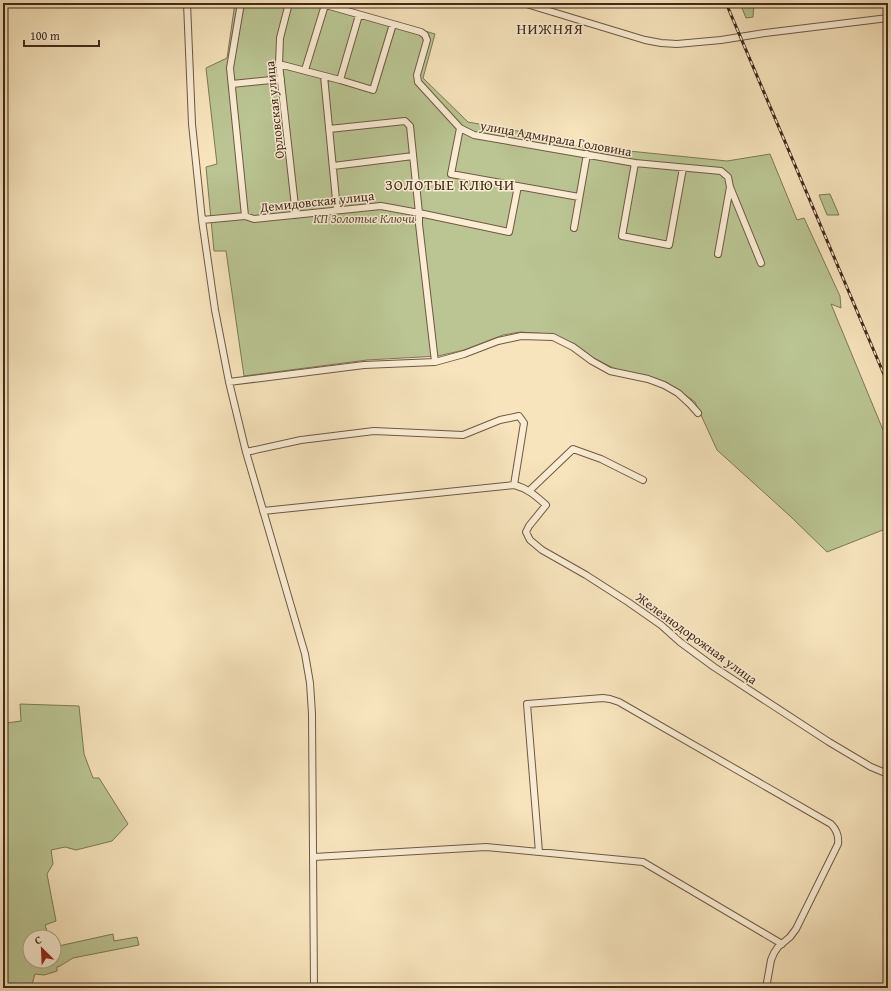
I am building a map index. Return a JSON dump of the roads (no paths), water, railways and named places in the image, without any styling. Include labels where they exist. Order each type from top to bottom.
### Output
[{"type":"street","points":[[187,3],[192,124],[202,220],[215,310],[229,382],[246,452],[305,654],[310,683],[312,714],[314,856],[314,988]]},
{"type":"street","points":[[241,3],[230,68],[245,216]]},
{"type":"street","name":"Орловская улица","points":[[289,3],[280,38],[279,64],[296,215]]},
{"type":"street","points":[[523,3],[646,40],[677,44],[720,40],[888,18]]},
{"type":"street","points":[[305,70],[322,4]]},
{"type":"street","name":"улица Адмирала Головина","points":[[322,4],[421,32],[425,35],[427,40],[418,75],[418,82],[460,128],[474,135],[635,163],[721,171],[728,177],[730,187],[761,263]]},
{"type":"street","points":[[340,80],[359,14]]},
{"type":"street","points":[[279,64],[373,90],[392,24]]},
{"type":"street","points":[[324,76],[337,210]]},
{"type":"street","points":[[232,84],[281,79]]},
{"type":"street","points":[[329,129],[406,121],[410,126],[419,213],[418,224],[435,362]]},
{"type":"street","points":[[460,128],[451,174],[579,197]]},
{"type":"street","points":[[574,228],[587,154]]},
{"type":"street","points":[[333,166],[413,156]]},
{"type":"street","points":[[635,163],[622,236],[669,245],[683,168]]},
{"type":"street","name":"Демидовская улица","points":[[202,220],[245,216],[254,219],[381,206],[509,232],[518,186]]},
{"type":"street","points":[[718,254],[730,187]]},
{"type":"street","points":[[229,382],[364,365],[435,362],[464,354],[498,341],[521,336],[553,337],[573,347],[592,361],[610,371],[648,379],[664,385],[678,393],[698,413]]},
{"type":"street","points":[[246,452],[301,440],[374,431],[462,435],[500,420],[519,416],[524,423],[514,485]]},
{"type":"street","points":[[263,511],[514,485],[529,491],[573,449],[601,459],[643,480]]},
{"type":"street","name":"Железнодорожная улица","points":[[529,491],[546,505],[526,532],[530,540],[542,550],[586,575],[628,602],[661,625],[680,642],[714,667],[829,742],[871,768],[888,774]]},
{"type":"street","points":[[539,852],[527,704],[603,698],[619,702],[824,820],[835,828],[837,832],[838,844],[796,929],[774,952],[766,988]]},
{"type":"street","points":[[314,856],[486,847],[643,862],[782,944]]},
{"type":"railway","points":[[726,3],[888,384]]},
{"type":"district","name":"НИЖНЯЯ","points":[[550,29]]},
{"type":"district","name":"ЗОЛОТЫЕ КЛЮЧИ","points":[[450,185]]},
{"type":"park label","name":"КП Золотые Ключи","points":[[364,218]]}]
